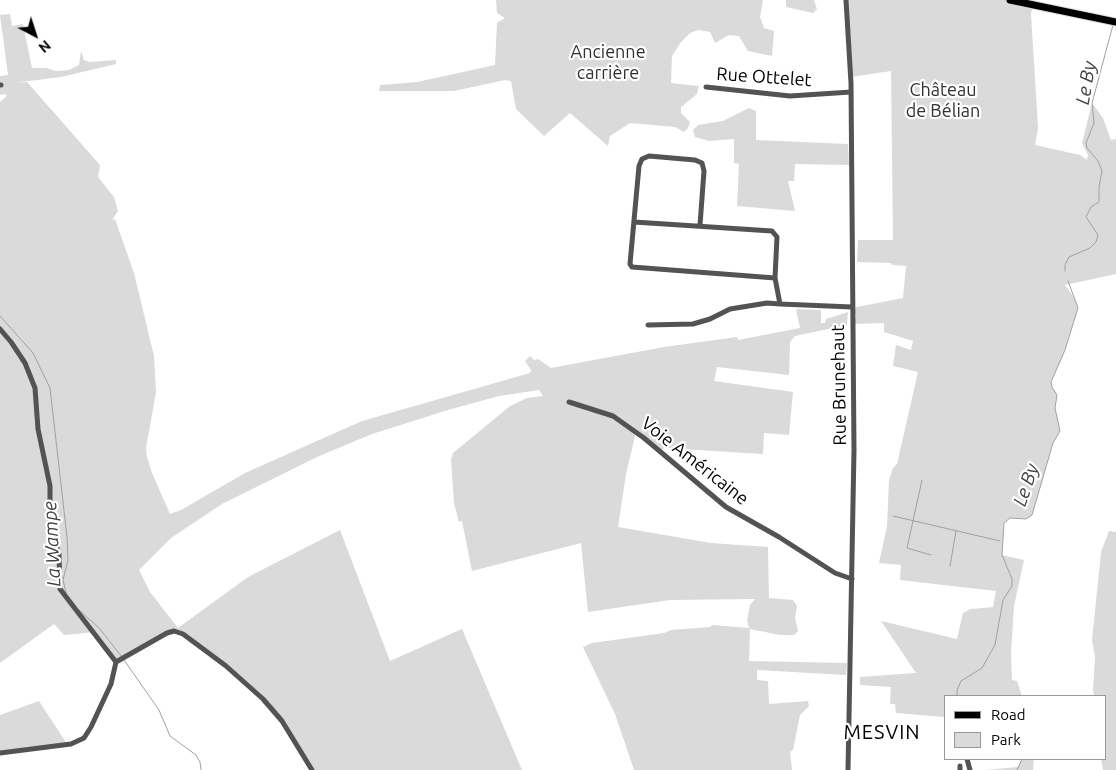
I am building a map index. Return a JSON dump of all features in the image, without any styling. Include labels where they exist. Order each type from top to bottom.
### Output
[{"type":"main road","points":[[1010,0],[1114,21]]},
{"type":"street","name":"Rue Brunehaut","points":[[846,0],[851,92],[852,307],[852,579],[848,770]]},
{"type":"street","name":"Rue Ottelet","points":[[706,87],[790,96],[851,92]]},
{"type":"street","points":[[700,225],[704,171],[702,163],[695,160],[649,156],[642,159],[639,163],[630,264],[635,268],[775,278]]},
{"type":"street","points":[[634,222],[700,225],[774,232],[777,237],[775,278],[780,304]]},
{"type":"street","points":[[648,325],[693,324],[710,319],[730,309],[767,303],[852,307]]},
{"type":"street","points":[[0,330],[25,363],[35,388],[38,429],[50,486],[50,525],[59,554],[60,589],[118,661]]},
{"type":"street","name":"Voie Américaine","points":[[569,402],[613,416],[644,438],[726,507],[779,537],[835,573],[852,579]]},
{"type":"street","points":[[0,753],[71,744],[84,738],[111,684],[118,661],[174,631],[183,634],[239,676],[263,699],[282,721],[312,770]]},
{"type":"green space","name":"Ancienne carrière","points":[[496,0],[763,0],[760,17],[764,28],[774,31],[772,56],[748,51],[739,36],[729,35],[715,43],[710,32],[698,30],[690,33],[681,42],[672,56],[671,83],[699,86],[697,94],[681,107],[681,113],[690,122],[688,128],[684,132],[675,127],[630,123],[610,136],[608,146],[570,113],[544,136],[516,109],[511,81],[505,80],[454,91],[379,91],[380,85],[417,82],[495,65],[497,23],[505,18],[497,13]]},
{"type":"green space","points":[[786,0],[814,0],[817,9],[813,13],[786,7]]},
{"type":"green space","name":"Château de Bélian","points":[[846,0],[1010,0],[1033,5],[1031,14],[1038,128],[1035,145],[1080,155],[1087,160],[1088,155],[1082,143],[1092,103],[1103,118],[1111,140],[1116,139],[1116,274],[1065,285],[1075,299],[1078,308],[1065,350],[1051,382],[1057,395],[1055,408],[1060,431],[1053,443],[1032,515],[1026,519],[1010,518],[1004,523],[1002,555],[1024,560],[1014,606],[1011,653],[1012,680],[1017,681],[1022,695],[944,695],[944,717],[896,713],[895,704],[890,704],[891,687],[860,685],[860,677],[916,673],[881,621],[957,639],[963,613],[971,609],[993,607],[996,591],[900,580],[901,565],[879,563],[887,526],[889,480],[893,468],[897,464],[918,372],[893,366],[896,345],[911,350],[913,341],[884,332],[884,323],[852,324],[856,316],[852,308],[903,298],[906,266],[892,265],[891,263],[857,262],[858,240],[893,240],[891,71],[851,77]]},
{"type":"green space","points":[[10,14],[12,26],[23,24],[32,68],[46,68],[56,71],[69,70],[79,65],[81,51],[84,60],[89,62],[116,60],[116,64],[61,77],[13,83],[27,82],[100,165],[98,177],[114,197],[118,211],[112,220],[115,219],[134,273],[154,356],[156,392],[146,448],[147,457],[170,514],[181,510],[245,473],[362,421],[530,373],[531,370],[525,361],[530,356],[551,368],[664,347],[737,337],[738,340],[800,328],[796,309],[821,310],[821,323],[825,323],[826,319],[848,312],[847,325],[795,336],[790,342],[789,375],[717,367],[714,381],[793,392],[789,435],[764,433],[763,454],[664,448],[660,452],[636,432],[626,474],[618,527],[711,543],[768,547],[769,598],[793,600],[797,606],[795,618],[798,631],[794,635],[780,635],[750,629],[749,661],[847,663],[846,675],[757,670],[757,680],[768,681],[769,704],[808,701],[809,706],[800,715],[793,750],[790,752],[792,770],[634,770],[615,714],[583,647],[592,643],[664,633],[671,630],[710,627],[712,625],[749,628],[747,621],[750,605],[755,599],[670,600],[588,612],[581,543],[472,571],[462,521],[459,522],[454,503],[451,459],[453,453],[510,406],[527,398],[543,396],[539,390],[499,396],[448,410],[372,434],[317,457],[222,504],[171,538],[139,570],[150,592],[178,628],[248,577],[340,530],[390,661],[462,629],[522,770],[312,770],[271,708],[194,641],[174,631],[116,662],[95,632],[64,635],[54,624],[0,663],[0,331],[29,373],[0,329],[0,102],[7,96],[5,94],[0,95],[0,76],[8,75],[0,15]]},
{"type":"green space","points":[[749,108],[756,111],[756,140],[848,144],[849,165],[795,164],[794,181],[788,181],[795,211],[737,206],[739,164],[734,163],[734,139],[709,141],[695,137],[693,130],[698,125],[723,121]]},
{"type":"green space","points":[[1109,531],[1116,532],[1116,770],[1103,770],[1101,760],[1106,760],[1106,695],[1094,695],[1093,690],[1095,657],[1092,640],[1101,552]]},
{"type":"green space","points":[[39,701],[67,744],[0,753],[0,715]]},
{"type":"green space","points":[[1022,760],[1034,760],[1033,770],[985,770],[1018,767]]},
{"type":"waterway","name":"Le By","points":[[1065,271],[1065,265],[1069,257],[1090,248],[1096,242],[1098,235],[1086,217],[1091,207],[1099,202],[1102,171],[1098,161],[1087,148],[1086,143],[1094,123],[1092,103],[1113,25]]},
{"type":"waterway","name":"Le By","points":[[957,695],[961,681],[982,668],[995,645],[1003,600],[1012,586],[1012,579],[1002,555],[1004,523],[1010,518],[1026,519],[1032,515],[1053,443],[1060,431],[1055,408],[1057,395],[1051,382],[1065,350],[1078,308],[1068,281]]},
{"type":"waterway","name":"La Wampe","points":[[0,316],[33,353],[50,388],[67,537],[68,560],[63,580],[66,593]]},
{"type":"waterway","points":[[922,480],[907,548],[931,555]]},
{"type":"waterway","points":[[893,516],[1000,541]]},
{"type":"waterway","points":[[950,566],[956,531]]},
{"type":"waterway","name":"La Wampe","points":[[79,610],[99,628],[122,657]]},
{"type":"waterway","name":"La Wampe","points":[[124,660],[159,710],[170,736],[196,755],[200,762],[201,770]]},
{"type":"waterway","name":"Le By","points":[[1017,770],[1022,760]]},
{"type":"district","name":"MESVIN","points":[[882,732]]}]
